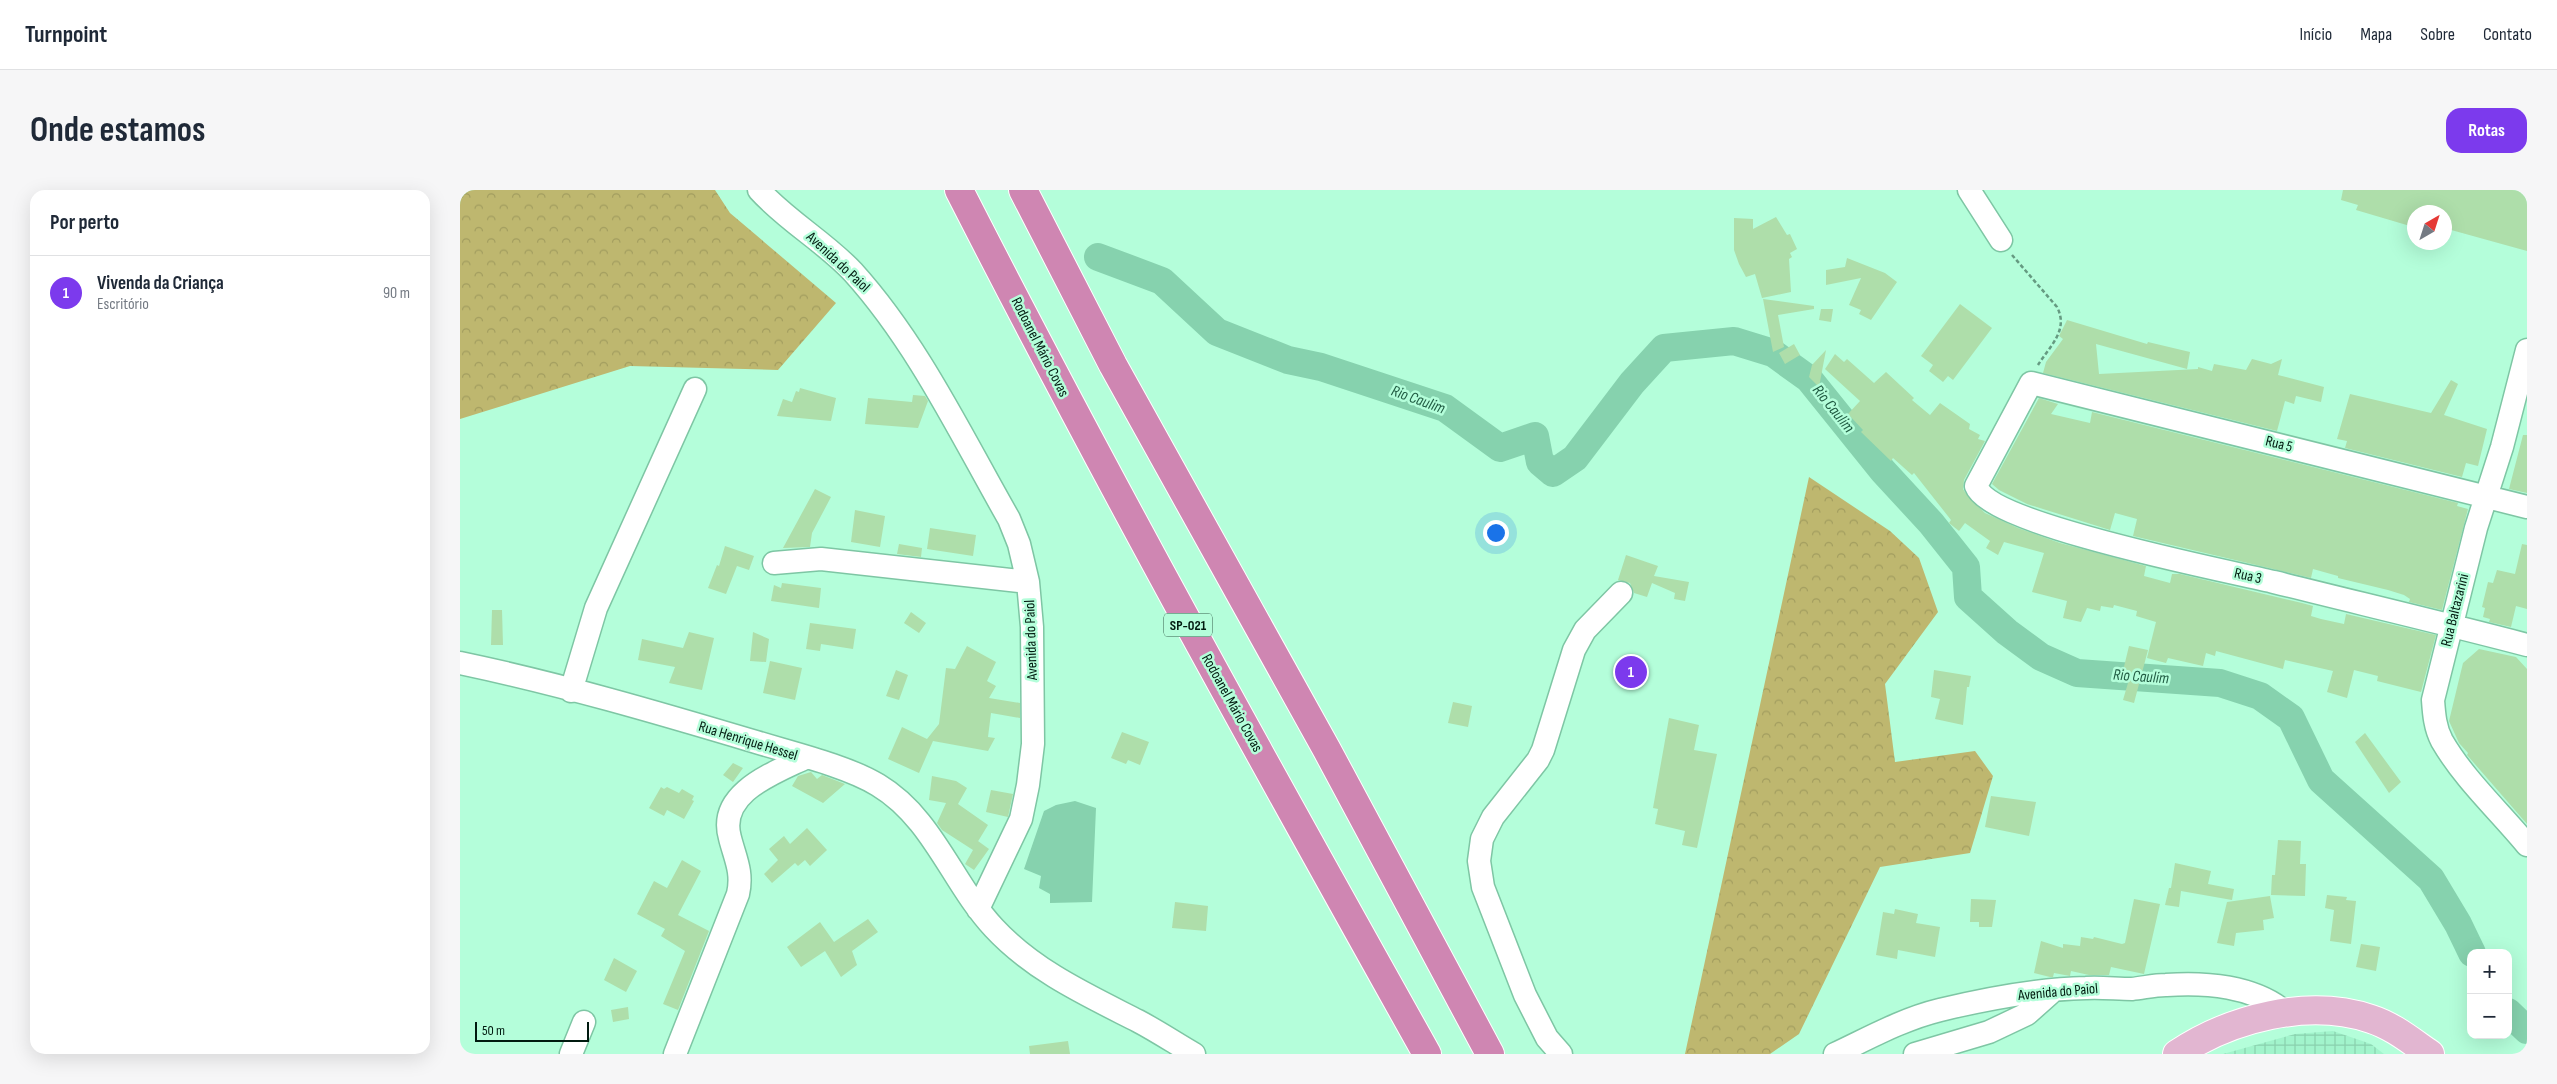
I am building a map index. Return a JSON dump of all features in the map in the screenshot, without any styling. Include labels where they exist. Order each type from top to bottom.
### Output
[{"type":"highway","name":"Rodoanel Mário Covas","points":[[959,190],[1064,395],[1156,566],[1427,1054]]},
{"type":"highway","points":[[1023,190],[1113,365],[1327,750],[1490,1054]]},
{"type":"main road","points":[[2177,1054],[2216,1033],[2249,1021],[2285,1012],[2345,1013],[2371,1018],[2394,1028],[2430,1054]]},
{"type":"main road","points":[[2209,1054],[2246,1039],[2289,1027],[2318,1025],[2343,1027],[2364,1032],[2404,1054]]},
{"type":"street","name":"Avenida do Paiol","points":[[759,190],[852,271],[878,302],[908,343],[1008,519],[1019,544],[1028,582],[1032,627],[1033,735],[1028,785],[1021,819],[978,909]]},
{"type":"street","points":[[1969,190],[2001,240]]},
{"type":"street","name":"Rua Baltazarini","points":[[2527,350],[2502,447],[2486,496],[2436,681],[2433,700],[2434,720],[2442,740],[2453,756],[2527,845]]},
{"type":"street","name":"Rua 3","points":[[2031,383],[2025,397],[1998,442],[1976,488],[1982,494],[2010,510],[2062,530],[2144,553],[2527,646]]},
{"type":"street","name":"Rua 5","points":[[2031,383],[2527,506]]},
{"type":"street","points":[[572,691],[596,608],[695,389]]},
{"type":"street","points":[[774,563],[821,559],[1028,582]]},
{"type":"street","points":[[1561,1054],[1547,1038],[1526,995],[1483,887],[1479,861],[1482,839],[1493,817],[1538,760],[1574,650],[1585,630],[1621,593]]},
{"type":"street","name":"Rua Henrique Hessel","points":[[460,663],[512,674],[680,720],[843,770],[878,785],[910,810],[929,833],[978,909]]},
{"type":"street","points":[[675,1054],[740,888],[740,870],[728,824],[731,811],[750,786],[804,758]]},
{"type":"street","points":[[978,909],[994,929],[1036,965],[1180,1051]]},
{"type":"street","name":"Avenida do Paiol","points":[[1835,1054],[1901,1023],[1940,1010],[2054,990],[2087,988],[2134,989],[2165,984],[2212,987],[2256,995],[2271,1001],[2285,1012]]},
{"type":"street","points":[[1915,1054],[1988,1032],[2027,1014],[2054,990]]},
{"type":"street","points":[[571,1054],[584,1022]]},
{"type":"path","points":[[2001,240],[2061,315],[2060,329],[2038,365],[2031,383]]},
{"type":"shaded area","points":[[1075,801],[1096,808],[1092,902],[1050,903],[1050,894],[1039,888],[1041,876],[1024,869],[1044,811],[1056,805]]},
{"type":"shaded area","points":[[2333,1031],[2371,1044],[2384,1054],[2223,1054],[2295,1034]]},
{"type":"green space","points":[[460,190],[715,190],[730,213],[836,303],[778,370],[630,366],[460,419]]},
{"type":"green space","points":[[1809,477],[1890,531],[1919,558],[1938,612],[1885,684],[1895,762],[1975,751],[1993,776],[1970,853],[1880,867],[1799,1034],[1770,1054],[1685,1054]]},
{"type":"building","points":[[2343,190],[2527,190],[2527,251],[2452,230],[2452,205],[2407,205],[2407,225],[2356,210],[2358,205],[2341,200]]},
{"type":"building","points":[[1776,217],[1787,235],[1790,234],[1797,249],[1790,253],[1792,257],[1789,259],[1791,292],[1762,298],[1755,274],[1746,277],[1734,250],[1734,218],[1753,219],[1753,229]]},
{"type":"building","points":[[1847,258],[1885,273],[1897,282],[1871,320],[1859,314],[1861,310],[1849,305],[1861,278],[1826,285],[1826,270],[1845,267]]},
{"type":"building","points":[[1763,299],[1814,306],[1814,309],[1778,315],[1784,347],[1773,352]]},
{"type":"building","points":[[1960,304],[1992,328],[1953,380],[1948,376],[1943,382],[1929,371],[1933,365],[1921,356]]},
{"type":"building","points":[[1821,309],[1833,309],[1831,322],[1819,320]]},
{"type":"building","points":[[2067,320],[2147,344],[2148,342],[2190,352],[2187,369],[2096,344],[2099,374],[2198,369],[2198,367],[2212,371],[2214,364],[2246,370],[2252,359],[2271,364],[2282,359],[2278,375],[2324,387],[2321,402],[2296,396],[2294,404],[2285,401],[2277,431],[2043,373],[2046,362],[2063,339],[2059,336]]},
{"type":"building","points":[[1794,344],[1800,355],[1785,364],[1779,353]]},
{"type":"building","points":[[1826,350],[1819,387],[1809,377],[1812,365]]},
{"type":"building","points":[[1835,354],[1844,362],[1847,359],[1874,383],[1886,372],[1914,398],[1912,400],[1930,415],[1940,403],[1970,424],[1969,429],[1980,435],[1978,439],[1985,441],[1964,480],[1963,489],[1985,513],[2018,528],[2060,543],[2146,566],[2144,576],[2170,583],[2172,574],[2180,574],[2313,606],[2311,616],[2321,619],[2344,624],[2346,614],[2436,635],[2421,692],[2377,681],[2378,676],[2354,670],[2347,698],[2327,692],[2333,671],[2285,660],[2283,669],[2216,651],[2215,656],[2206,653],[2203,666],[2168,658],[2166,663],[2147,658],[2156,622],[2136,616],[2137,611],[2114,605],[2113,608],[2101,606],[2100,611],[2087,608],[2081,622],[2063,618],[2067,601],[2032,592],[2044,553],[2004,542],[1998,555],[1986,548],[1990,541],[1965,523],[1959,531],[1949,523],[1951,520],[1914,473],[1912,475],[1893,458],[1891,461],[1861,432],[1863,430],[1848,414],[1860,401],[1825,369]]},
{"type":"building","points":[[2451,380],[2458,384],[2444,415],[2487,429],[2478,466],[2466,463],[2462,477],[2345,448],[2347,441],[2337,439],[2350,394],[2431,413]]},
{"type":"building","points":[[800,388],[836,398],[831,421],[777,416],[783,399],[792,402],[796,391],[799,392]]},
{"type":"building","points":[[913,395],[925,396],[928,401],[918,428],[865,424],[868,398],[912,402]]},
{"type":"building","points":[[2039,398],[2058,404],[2051,414],[2090,423],[2092,412],[2458,503],[2457,506],[2468,509],[2442,610],[2409,602],[2410,599],[2404,595],[2338,578],[2338,576],[2313,569],[2311,578],[2133,536],[2137,519],[2115,513],[2110,530],[2027,504],[1999,490],[1992,484]]},
{"type":"building","points":[[2523,435],[2527,435],[2527,493],[2509,489]]},
{"type":"building","points":[[815,489],[831,497],[812,533],[810,547],[783,548]]},
{"type":"building","points":[[855,510],[885,516],[880,547],[851,542]]},
{"type":"building","points":[[930,528],[976,535],[973,556],[927,549]]},
{"type":"building","points":[[899,544],[922,548],[921,557],[897,554]]},
{"type":"building","points":[[2522,544],[2527,545],[2527,609],[2516,606],[2511,627],[2489,622],[2490,619],[2483,617],[2485,608],[2482,607],[2488,582],[2493,583],[2497,570],[2515,574]]},
{"type":"building","points":[[725,546],[754,556],[749,570],[737,566],[726,594],[708,588],[717,565],[719,566]]},
{"type":"building","points":[[1626,555],[1658,566],[1654,576],[1689,582],[1685,601],[1674,599],[1675,593],[1652,583],[1647,597],[1634,593],[1630,583],[1618,580]]},
{"type":"building","points":[[782,583],[821,588],[819,608],[771,601],[774,585],[781,588]]},
{"type":"building","points":[[492,610],[502,610],[503,645],[491,645]]},
{"type":"building","points":[[911,612],[926,623],[919,633],[904,623]]},
{"type":"building","points":[[810,623],[856,629],[853,649],[821,644],[820,651],[806,649]]},
{"type":"building","points":[[689,632],[714,638],[702,690],[669,683],[675,667],[638,660],[642,639],[683,648]]},
{"type":"building","points":[[753,632],[769,639],[766,662],[750,661]]},
{"type":"building","points":[[967,646],[996,662],[987,681],[996,686],[989,698],[1020,703],[1020,718],[991,713],[988,737],[995,738],[988,751],[933,741],[919,773],[888,759],[902,727],[927,739],[939,724],[946,668],[955,669]]},
{"type":"building","points":[[2129,646],[2148,650],[2134,703],[2123,700],[2130,676],[2122,675]]},
{"type":"building","points":[[2479,649],[2516,657],[2527,669],[2527,824],[2467,755],[2468,753],[2459,743],[2449,721],[2463,663]]},
{"type":"building","points":[[770,661],[802,668],[795,700],[763,693]]},
{"type":"building","points":[[896,670],[908,675],[899,700],[886,696]]},
{"type":"building","points":[[1934,670],[1971,676],[1969,687],[1967,687],[1963,725],[1935,719],[1940,699],[1931,697]]},
{"type":"building","points":[[1453,702],[1472,706],[1468,727],[1448,723]]},
{"type":"building","points":[[1669,718],[1699,725],[1694,750],[1717,754],[1697,848],[1682,845],[1685,831],[1655,824],[1658,809],[1653,808]]},
{"type":"building","points":[[1122,732],[1149,742],[1140,765],[1128,760],[1126,764],[1111,758]]},
{"type":"building","points":[[2365,733],[2401,782],[2389,793],[2355,742]]},
{"type":"building","points":[[733,763],[743,768],[733,782],[723,775]]},
{"type":"building","points":[[811,772],[817,779],[822,775],[845,784],[823,803],[792,786],[798,776]]},
{"type":"building","points":[[932,776],[956,781],[967,788],[958,804],[988,825],[978,841],[989,849],[974,870],[965,864],[973,850],[942,830],[937,823],[946,803],[929,800]]},
{"type":"building","points":[[661,787],[664,789],[667,787],[679,793],[682,789],[694,796],[692,800],[694,801],[684,819],[667,810],[664,816],[649,808]]},
{"type":"building","points":[[991,790],[1013,794],[1008,817],[986,812]]},
{"type":"building","points":[[1991,796],[2036,802],[2029,836],[1985,827]]},
{"type":"building","points":[[807,828],[827,850],[810,866],[805,860],[798,866],[795,863],[772,883],[764,874],[778,860],[769,849],[784,836],[790,844]]},
{"type":"building","points":[[2278,840],[2301,841],[2300,864],[2306,864],[2305,896],[2271,895],[2272,875],[2275,875]]},
{"type":"building","points":[[682,860],[701,871],[678,915],[709,931],[678,1010],[663,1004],[685,951],[661,936],[665,929],[637,914],[654,881],[667,888]]},
{"type":"building","points":[[2175,863],[2211,871],[2208,884],[2234,889],[2232,900],[2181,891],[2179,907],[2165,905],[2169,888],[2171,888]]},
{"type":"building","points":[[2327,895],[2347,897],[2346,900],[2356,901],[2351,944],[2330,941],[2334,910],[2325,908]]},
{"type":"building","points":[[2270,896],[2274,918],[2263,920],[2264,930],[2236,933],[2234,946],[2217,943],[2227,902]]},
{"type":"building","points":[[1971,899],[1996,900],[1992,927],[1979,927],[1979,922],[1970,922]]},
{"type":"building","points":[[2134,899],[2160,904],[2144,974],[2111,967],[2109,975],[2089,975],[2071,971],[2070,976],[2054,973],[2053,977],[2050,977],[2034,973],[2041,941],[2063,948],[2063,944],[2080,946],[2081,937],[2093,939],[2094,937],[2122,944],[2125,943]]},
{"type":"building","points":[[1175,902],[1208,906],[1206,931],[1172,928]]},
{"type":"building","points":[[1895,909],[1918,914],[1916,923],[1940,927],[1935,957],[1898,950],[1897,959],[1876,955],[1883,912],[1894,914]]},
{"type":"building","points":[[868,919],[878,932],[852,951],[857,965],[841,977],[825,951],[801,967],[787,947],[820,922],[834,942]]},
{"type":"building","points":[[2361,944],[2380,947],[2376,971],[2356,967]]},
{"type":"building","points":[[614,958],[637,971],[626,992],[604,980]]},
{"type":"building","points":[[628,1007],[629,1019],[613,1022],[611,1010]]},
{"type":"building","points":[[1068,1041],[1070,1054],[1030,1054],[1029,1046]]},
{"type":"waterway","name":"Rio Caulim","points":[[1098,257],[1162,281],[1217,332],[1288,360],[1321,367],[1445,408],[1500,448],[1535,436],[1540,462],[1553,473],[1575,458],[1632,383],[1664,348],[1734,341],[1773,353],[1809,379],[1883,471],[1931,523],[1966,567],[1968,597],[2007,632],[2041,657],[2077,673],[2220,683],[2260,696],[2291,718],[2321,780],[2431,879],[2458,924],[2470,949]]},
{"type":"waterway","name":"Rio Caulim","points":[[2512,1016],[2527,1030]]},
{"type":"place","name":"Vivenda da Criança","points":[[1631,672]]}]
